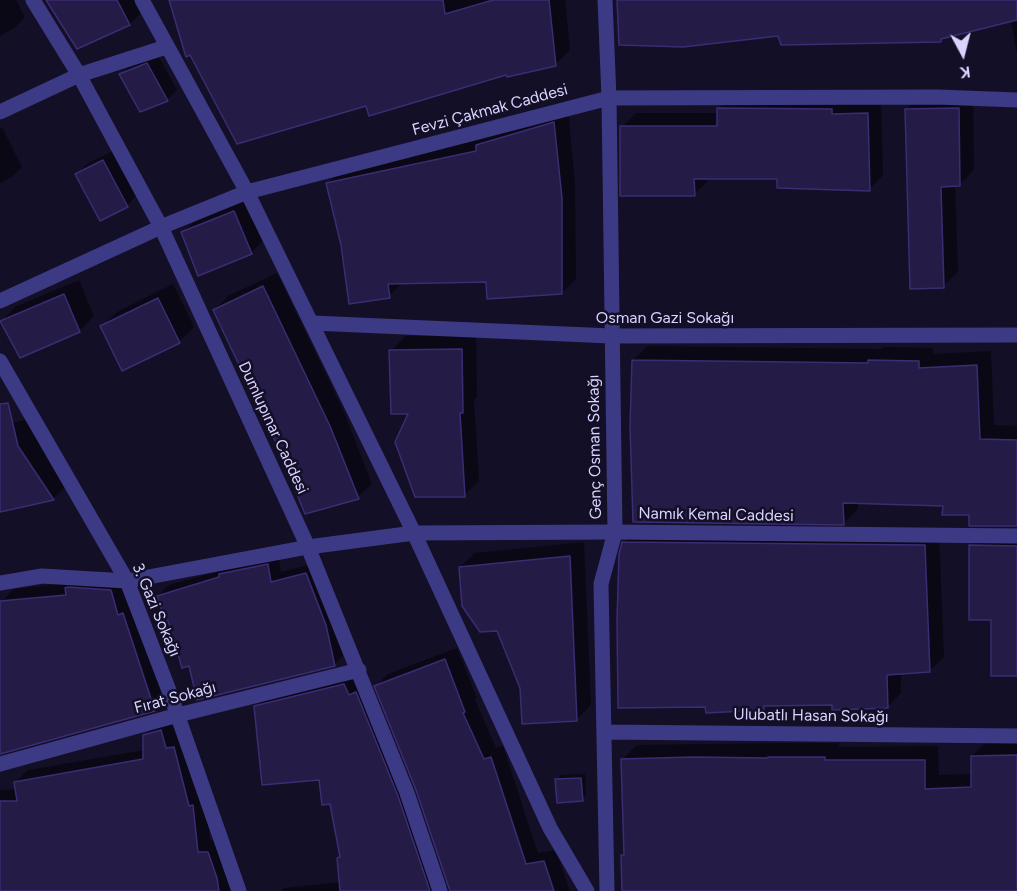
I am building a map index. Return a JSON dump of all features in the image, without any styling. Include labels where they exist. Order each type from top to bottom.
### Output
[{"type":"street","name":"Dumlupınar Caddesi","points":[[33,0],[79,75],[161,227],[308,547],[360,670],[407,793],[440,891]]},
{"type":"street","points":[[142,0],[247,192],[414,533],[550,828],[587,891]]},
{"type":"street","name":"Genç Osman Sokağı","points":[[605,0],[609,98],[615,532],[601,584],[607,891]]},
{"type":"street","points":[[0,112],[79,75],[166,47]]},
{"type":"street","name":"Fevzi Çakmak Caddesi","points":[[0,301],[161,227],[247,192],[609,98],[938,97],[1017,100]]},
{"type":"street","name":"Osman Gazi Sokağı","points":[[312,323],[611,336],[1017,335]]},
{"type":"street","name":"3. Gazi Sokağı","points":[[0,361],[127,581],[178,715],[239,891]]},
{"type":"street","name":"Namık Kemal Caddesi","points":[[0,583],[42,576],[127,581],[308,547],[414,533],[615,532],[1017,536]]},
{"type":"street","name":"Fırat Sokağı","points":[[0,764],[178,715],[360,670]]},
{"type":"street","name":"Ulubatlı Hasan Sokağı","points":[[604,732],[1017,736]]},
{"type":"building","points":[[46,0],[117,0],[130,25],[77,49]]},
{"type":"building","points":[[169,0],[443,0],[445,14],[493,0],[549,0],[556,66],[507,77],[506,75],[369,116],[366,106],[237,144],[190,55],[186,57]]},
{"type":"building","points":[[617,0],[1017,0],[1017,20],[941,39],[941,42],[781,45],[778,36],[683,47],[619,45]]},
{"type":"building","points":[[147,63],[168,101],[140,112],[119,74]]},
{"type":"building","points":[[717,108],[832,109],[832,114],[868,113],[870,191],[777,188],[777,179],[694,179],[695,196],[620,196],[620,126],[717,126]]},
{"type":"building","points":[[959,108],[960,186],[941,187],[944,288],[910,289],[905,109]]},
{"type":"building","points":[[554,122],[562,198],[562,294],[487,299],[486,282],[388,284],[390,298],[349,304],[341,245],[326,183],[476,151],[476,145]]},
{"type":"building","points":[[103,160],[128,207],[100,221],[75,174]]},
{"type":"building","points":[[234,211],[252,254],[198,276],[181,232]]},
{"type":"building","points":[[263,286],[330,426],[359,499],[305,514],[278,447],[213,310]]},
{"type":"building","points":[[64,294],[80,332],[20,358],[0,321]]},
{"type":"building","points":[[158,298],[180,343],[122,371],[100,326]]},
{"type":"building","points":[[462,349],[463,413],[460,413],[465,497],[415,497],[395,442],[408,414],[391,414],[389,350]]},
{"type":"building","points":[[632,360],[868,363],[868,360],[919,361],[919,368],[977,365],[980,439],[1017,440],[1017,526],[969,526],[969,515],[942,515],[943,506],[843,503],[844,525],[633,522],[630,426]]},
{"type":"building","points":[[8,403],[18,446],[54,500],[0,512],[0,404]]},
{"type":"building","points":[[622,542],[925,545],[930,672],[887,675],[888,708],[832,710],[832,705],[764,706],[764,710],[706,713],[705,707],[618,708],[617,620],[619,554]]},
{"type":"building","points":[[969,545],[1017,546],[1017,676],[991,676],[991,620],[969,620]]},
{"type":"building","points":[[570,556],[577,721],[522,724],[520,688],[497,631],[480,632],[462,606],[459,567]]},
{"type":"building","points":[[268,564],[271,582],[306,573],[326,625],[335,666],[197,700],[189,666],[182,668],[168,621],[165,622],[157,596],[219,577],[219,574]]},
{"type":"building","points":[[65,588],[111,590],[118,615],[123,613],[155,711],[0,754],[0,601],[66,595]]},
{"type":"building","points":[[445,659],[465,712],[463,713],[484,759],[491,757],[526,864],[544,861],[554,891],[450,891],[416,790],[374,686]]},
{"type":"building","points":[[344,684],[349,695],[356,692],[398,796],[430,891],[340,891],[337,858],[340,857],[330,804],[322,805],[319,780],[262,785],[254,706]]},
{"type":"building","points":[[161,730],[166,748],[174,747],[189,806],[193,805],[198,852],[208,852],[219,891],[0,891],[0,801],[17,801],[14,782],[143,759],[143,735]]},
{"type":"building","points":[[1017,755],[1017,891],[622,891],[621,855],[624,855],[621,759],[825,757],[825,760],[925,760],[925,789],[971,787],[971,756]]},
{"type":"building","points":[[581,778],[583,801],[557,803],[555,779]]}]
